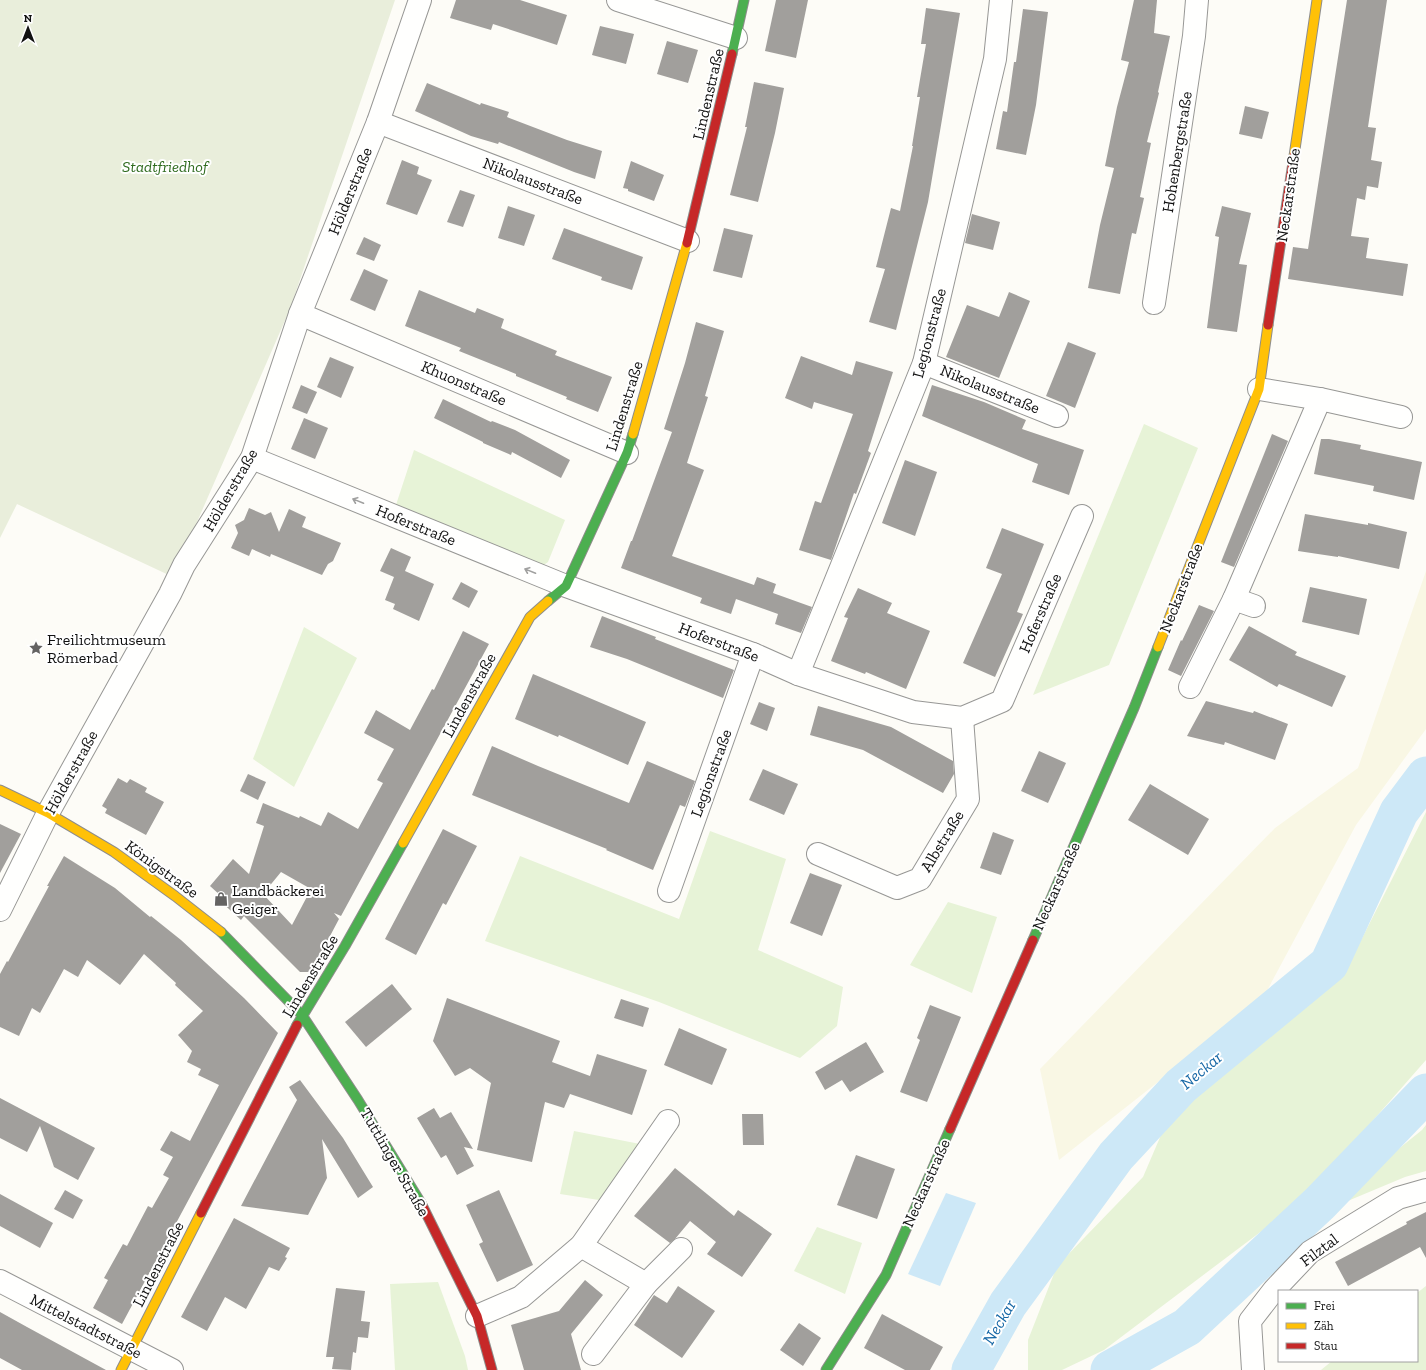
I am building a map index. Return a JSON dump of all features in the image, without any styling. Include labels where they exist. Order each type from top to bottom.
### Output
[{"type":"street","name":"Hölderstraße","points":[[0,910],[48,813],[184,565],[252,458],[300,314],[378,122],[420,0]]},
{"type":"street","points":[[618,0],[736,38]]},
{"type":"street","name":"Lindenstraße","points":[[120,1370],[302,1015],[349,940],[530,617],[566,586],[627,453],[688,241],[744,0]]},
{"type":"street","name":"Legionstraße","points":[[798,674],[924,363],[995,59],[1001,0]]},
{"type":"street","name":"Hohenbergstraße","points":[[1154,303],[1194,36],[1197,0]]},
{"type":"street","name":"Neckarstraße","points":[[826,1370],[886,1275],[1134,708],[1259,389],[1317,0]]},
{"type":"street","name":"Nikolausstraße","points":[[378,122],[688,241]]},
{"type":"street","name":"Khuonstraße","points":[[300,314],[627,453]]},
{"type":"street","name":"Nikolausstraße","points":[[924,363],[1057,416]]},
{"type":"street","points":[[1259,389],[1320,399],[1401,417]]},
{"type":"street","points":[[1190,687],[1234,599],[1320,399]]},
{"type":"street","name":"Hoferstraße","points":[[252,458],[566,586],[753,654],[798,674],[913,712],[962,718],[1002,701],[1082,516]]},
{"type":"street","points":[[1234,599],[1254,606]]},
{"type":"street","name":"Legionstraße","points":[[669,891],[753,654]]},
{"type":"street","name":"Albstraße","points":[[818,854],[897,888],[920,879],[968,799],[962,718]]},
{"type":"street","name":"Königstraße","points":[[0,790],[48,813],[114,852],[175,896],[225,935],[302,1015]]},
{"type":"street","name":"Tuttlinger Straße","points":[[302,1015],[358,1100],[419,1200],[477,1316],[492,1370]]},
{"type":"street","points":[[477,1316],[521,1297],[581,1246],[668,1121]]},
{"type":"street","name":"Filztal","points":[[1253,1370],[1250,1321],[1279,1284],[1310,1252],[1398,1198],[1426,1190]]},
{"type":"street","points":[[581,1246],[646,1284]]},
{"type":"street","points":[[593,1354],[646,1284],[681,1249]]},
{"type":"street","name":"Mittelstadtstraße","points":[[0,1281],[172,1370]]},
{"type":"shaded area","points":[[1426,571],[1426,729],[1356,825],[1262,1000],[1059,1160],[1040,1069],[1275,828],[1358,768]]},
{"type":"green space","name":"Stadtfriedhof","points":[[0,0],[395,0],[290,309],[173,577],[17,504],[0,538]]},
{"type":"green space","points":[[1144,424],[1198,448],[1109,665],[1033,695]]},
{"type":"green space","points":[[414,450],[565,520],[548,562],[537,570],[393,514]]},
{"type":"green space","points":[[304,627],[357,658],[294,787],[253,759]]},
{"type":"green space","points":[[1426,812],[1426,1060],[1304,1199],[1104,1350],[1062,1370],[1028,1370],[1028,1340],[1057,1266],[1143,1177],[1173,1107],[1352,958]]},
{"type":"green space","points":[[710,831],[786,859],[758,950],[843,987],[837,1026],[800,1058],[659,1002],[485,941],[520,856],[679,919]]},
{"type":"green space","points":[[948,902],[997,917],[972,993],[910,965]]},
{"type":"green space","points":[[1426,1125],[1426,1171],[1405,1177],[1319,1213],[1422,1130]]},
{"type":"green space","points":[[574,1131],[640,1144],[599,1200],[560,1194]]},
{"type":"green space","points":[[817,1227],[862,1243],[845,1294],[794,1271]]},
{"type":"green space","points":[[438,1282],[465,1356],[468,1370],[395,1370],[390,1284]]},
{"type":"green space","points":[[1426,1286],[1426,1370],[1321,1370],[1331,1362],[1418,1362],[1418,1292]]},
{"type":"water","points":[[946,1193],[976,1203],[940,1286],[908,1274]]},
{"type":"building","points":[[456,0],[520,0],[567,15],[557,45],[493,24],[491,30],[450,18]]},
{"type":"building","points":[[776,0],[808,0],[796,58],[765,51]]},
{"type":"building","points":[[1134,0],[1157,0],[1154,33],[1170,36],[1159,93],[1147,142],[1151,143],[1140,197],[1144,198],[1136,234],[1132,233],[1120,294],[1088,288],[1100,225],[1114,168],[1105,166],[1117,107],[1129,62],[1121,60]]},
{"type":"building","points":[[1347,0],[1387,0],[1368,127],[1376,128],[1371,160],[1382,162],[1378,188],[1367,186],[1365,200],[1357,198],[1351,236],[1369,238],[1366,258],[1408,264],[1403,296],[1288,279],[1293,247],[1308,249]]},
{"type":"building","points":[[926,8],[960,13],[928,202],[896,330],[869,322],[885,269],[876,267],[891,208],[900,211],[913,146],[920,97],[917,97],[926,44],[921,44]]},
{"type":"building","points":[[1023,9],[1048,12],[1036,105],[1026,155],[996,149],[1003,111],[1007,112],[1014,62],[1016,62]]},
{"type":"building","points":[[600,26],[634,34],[626,64],[592,55]]},
{"type":"building","points":[[667,41],[698,50],[688,83],[657,74]]},
{"type":"building","points":[[754,82],[784,88],[775,133],[758,202],[730,195],[747,127],[745,127]]},
{"type":"building","points":[[427,83],[480,105],[481,103],[509,112],[507,117],[567,140],[602,151],[595,179],[499,142],[498,144],[471,136],[415,111]]},
{"type":"building","points":[[1245,106],[1269,112],[1262,139],[1239,134]]},
{"type":"building","points":[[402,160],[419,167],[417,174],[432,180],[417,215],[386,204]]},
{"type":"building","points":[[631,161],[664,175],[654,201],[623,188]]},
{"type":"building","points":[[460,190],[475,195],[463,227],[447,222]]},
{"type":"building","points":[[508,206],[535,215],[524,246],[498,238]]},
{"type":"building","points":[[1222,206],[1251,213],[1239,264],[1247,265],[1237,332],[1207,328],[1219,237],[1215,236]]},
{"type":"building","points":[[972,214],[1000,222],[993,250],[965,243]]},
{"type":"building","points":[[564,228],[643,257],[632,290],[601,280],[602,277],[552,259]]},
{"type":"building","points":[[724,228],[753,235],[742,278],[713,271]]},
{"type":"building","points":[[364,237],[381,245],[374,261],[356,254]]},
{"type":"building","points":[[364,269],[388,280],[375,311],[350,300]]},
{"type":"building","points":[[419,290],[475,313],[477,308],[504,319],[501,328],[557,351],[555,355],[612,377],[598,412],[566,399],[567,397],[516,376],[516,374],[459,351],[461,348],[405,326]]},
{"type":"building","points":[[1009,292],[1030,301],[999,378],[946,357],[967,305],[999,317]]},
{"type":"building","points":[[696,322],[724,331],[705,396],[708,397],[687,463],[704,470],[672,556],[754,585],[757,577],[776,584],[773,593],[812,607],[801,633],[775,624],[778,614],[736,599],[731,614],[700,603],[702,598],[621,568],[672,432],[664,429],[685,363]]},
{"type":"building","points":[[1068,342],[1096,353],[1075,408],[1046,396]]},
{"type":"building","points":[[801,356],[852,375],[856,361],[893,372],[868,451],[871,453],[856,494],[854,493],[831,560],[799,550],[815,501],[821,503],[853,414],[814,402],[812,409],[785,398]]},
{"type":"building","points":[[330,357],[354,367],[341,398],[317,387]]},
{"type":"building","points":[[301,385],[317,392],[307,414],[292,408]]},
{"type":"building","points":[[932,385],[984,402],[1026,420],[1022,429],[1084,450],[1069,495],[1032,482],[1038,464],[922,416]]},
{"type":"building","points":[[443,399],[491,422],[492,421],[515,430],[570,460],[561,478],[512,452],[511,455],[483,443],[434,418]]},
{"type":"building","points":[[304,418],[328,428],[315,459],[291,449]]},
{"type":"building","points":[[1272,434],[1288,441],[1234,567],[1221,562]]},
{"type":"building","points":[[1321,439],[1361,445],[1360,449],[1422,462],[1414,500],[1373,491],[1374,486],[1314,474]]},
{"type":"building","points":[[905,460],[937,472],[915,536],[882,523]]},
{"type":"building","points":[[249,508],[265,515],[271,512],[279,532],[289,509],[306,517],[302,527],[341,543],[333,561],[328,564],[322,575],[271,554],[270,557],[252,549],[249,556],[231,548],[238,533],[235,525],[244,520]]},
{"type":"building","points":[[1305,514],[1368,525],[1368,523],[1407,532],[1399,569],[1338,556],[1298,551]]},
{"type":"building","points":[[1002,528],[1044,544],[1017,612],[1023,614],[995,677],[963,663],[1002,574],[986,568]]},
{"type":"building","points":[[391,548],[411,557],[405,571],[434,584],[419,621],[393,609],[395,604],[385,600],[394,577],[380,571]]},
{"type":"building","points":[[461,582],[478,591],[469,608],[452,599]]},
{"type":"building","points":[[1310,587],[1367,599],[1359,635],[1302,622]]},
{"type":"building","points":[[858,588],[892,603],[887,613],[930,631],[906,689],[866,672],[865,674],[831,661],[848,618],[844,617]]},
{"type":"building","points":[[1199,605],[1214,611],[1181,676],[1168,670]]},
{"type":"building","points":[[602,616],[656,637],[655,639],[734,670],[723,698],[627,659],[590,647]]},
{"type":"building","points":[[1249,626],[1297,652],[1295,655],[1346,676],[1332,707],[1279,684],[1277,687],[1229,660]]},
{"type":"building","points":[[463,631],[489,644],[341,916],[334,913],[339,919],[311,972],[300,972],[244,916],[241,920],[218,899],[221,896],[210,886],[233,859],[249,874],[264,826],[256,823],[263,803],[299,818],[300,816],[321,826],[328,812],[358,829],[383,783],[377,780],[394,749],[364,733],[376,710],[410,730],[432,689],[434,690]],"holes":[[[281,872],[311,889],[292,925],[263,894]]]},
{"type":"building","points":[[533,674],[646,722],[628,765],[559,735],[558,737],[515,719]]},
{"type":"building","points":[[1206,701],[1253,713],[1254,711],[1288,724],[1275,760],[1225,742],[1224,745],[1187,736]]},
{"type":"building","points":[[759,702],[775,708],[767,731],[750,724]]},
{"type":"building","points":[[818,706],[891,727],[953,761],[954,774],[943,793],[863,750],[810,735]]},
{"type":"building","points":[[492,746],[629,803],[647,761],[695,781],[685,807],[680,805],[653,870],[606,850],[607,849],[472,795]]},
{"type":"building","points":[[1039,751],[1066,763],[1048,803],[1021,791]]},
{"type":"building","points":[[763,769],[798,784],[784,815],[749,800]]},
{"type":"building","points":[[248,774],[266,782],[258,800],[240,791]]},
{"type":"building","points":[[118,778],[127,783],[130,779],[147,788],[145,792],[164,802],[146,835],[105,813],[107,809],[102,806]]},
{"type":"building","points":[[1150,784],[1209,819],[1188,855],[1128,820]]},
{"type":"building","points":[[0,824],[21,834],[0,873]]},
{"type":"building","points":[[443,829],[477,846],[446,905],[443,903],[416,955],[385,939]]},
{"type":"building","points":[[993,832],[1014,840],[1001,875],[980,868]]},
{"type":"building","points":[[64,856],[115,888],[181,940],[244,998],[278,1033],[122,1324],[93,1308],[108,1280],[104,1278],[123,1244],[127,1246],[148,1206],[152,1208],[169,1178],[163,1175],[173,1157],[160,1150],[171,1131],[190,1141],[219,1085],[198,1075],[201,1069],[187,1062],[192,1051],[178,1035],[203,1011],[175,985],[176,983],[144,954],[120,985],[87,960],[78,977],[64,969],[40,1013],[32,1008],[19,1036],[0,1027],[0,974],[7,961],[8,962]]},
{"type":"building","points":[[810,873],[842,885],[822,936],[790,923]]},
{"type":"building","points":[[392,984],[412,1009],[366,1047],[345,1022]]},
{"type":"building","points":[[447,998],[560,1041],[552,1062],[590,1076],[597,1054],[647,1070],[632,1115],[570,1094],[564,1108],[545,1102],[532,1162],[477,1150],[491,1083],[470,1068],[455,1076],[433,1041]]},
{"type":"building","points":[[621,999],[649,1008],[643,1027],[614,1018]]},
{"type":"building","points":[[930,1005],[961,1017],[927,1102],[900,1092],[920,1040],[917,1038]]},
{"type":"building","points":[[679,1028],[727,1049],[712,1085],[664,1065]]},
{"type":"building","points":[[866,1042],[884,1072],[850,1092],[842,1080],[825,1090],[815,1072]]},
{"type":"building","points":[[300,1080],[343,1138],[373,1187],[358,1198],[322,1139],[327,1178],[308,1215],[241,1206],[297,1100],[289,1087]]},
{"type":"building","points":[[0,1098],[95,1148],[78,1180],[54,1167],[40,1126],[27,1152],[0,1138]]},
{"type":"building","points":[[434,1108],[440,1118],[451,1112],[473,1149],[464,1147],[474,1166],[457,1175],[446,1155],[441,1158],[417,1118]]},
{"type":"building","points":[[742,1114],[763,1114],[764,1145],[743,1145]]},
{"type":"building","points":[[856,1155],[895,1169],[877,1219],[837,1205]]},
{"type":"building","points":[[675,1168],[734,1216],[738,1210],[772,1234],[742,1277],[707,1254],[716,1242],[690,1221],[670,1243],[634,1216]]},
{"type":"building","points":[[65,1190],[83,1200],[73,1219],[54,1209]]},
{"type":"building","points":[[499,1190],[533,1265],[497,1282],[479,1244],[483,1242],[466,1205]]},
{"type":"building","points":[[0,1194],[53,1223],[40,1248],[0,1226]]},
{"type":"building","points":[[1426,1212],[1426,1258],[1420,1247],[1348,1286],[1335,1262],[1407,1224],[1406,1222]]},
{"type":"building","points":[[234,1218],[290,1248],[285,1257],[287,1258],[279,1271],[269,1267],[246,1309],[225,1297],[207,1331],[181,1317]]},
{"type":"building","points":[[585,1280],[603,1295],[571,1334],[581,1370],[524,1370],[511,1325],[559,1311]]},
{"type":"building","points":[[678,1286],[715,1311],[682,1358],[634,1325],[654,1295],[667,1303]]},
{"type":"building","points":[[336,1288],[365,1291],[361,1321],[370,1322],[368,1338],[358,1337],[356,1353],[353,1352],[351,1370],[332,1369],[334,1357],[326,1357]]},
{"type":"building","points":[[0,1312],[106,1370],[22,1370],[0,1358]]},
{"type":"building","points":[[882,1314],[943,1347],[930,1370],[905,1370],[864,1348]]},
{"type":"building","points":[[799,1323],[821,1338],[803,1366],[780,1350]]},
{"type":"waterway","name":"Neckar","points":[[971,1370],[1008,1304],[1116,1156],[1181,1086],[1329,964],[1399,812],[1426,776]]},
{"type":"waterway","name":"Neckar","points":[[1110,1370],[1187,1327],[1320,1203],[1426,1093]]},
{"type":"traffic: fast","points":[[732,54],[744,0]]},
{"type":"traffic: fast","points":[[548,601],[566,586],[627,453],[633,434]]},
{"type":"traffic: fast","points":[[1033,940],[1134,708],[1158,647]]},
{"type":"traffic: fast","points":[[297,1025],[345,946],[403,843]]},
{"type":"traffic: fast","points":[[221,932],[302,1015],[358,1100],[421,1203]]},
{"type":"traffic: fast","points":[[826,1370],[886,1275],[950,1129]]},
{"type":"traffic: slow","points":[[1294,156],[1317,0]]},
{"type":"traffic: slow","points":[[633,434],[687,243]]},
{"type":"traffic: slow","points":[[1158,647],[1259,389],[1268,325]]},
{"type":"traffic: slow","points":[[403,843],[530,617],[548,601]]},
{"type":"traffic: slow","points":[[0,790],[48,813],[114,852],[175,896],[221,932]]},
{"type":"traffic: slow","points":[[121,1370],[201,1213]]},
{"type":"traffic: jam","points":[[687,243],[732,54]]},
{"type":"traffic: jam","points":[[1268,325],[1294,156]]},
{"type":"traffic: jam","points":[[950,1129],[1033,940]]},
{"type":"traffic: jam","points":[[201,1213],[297,1025]]},
{"type":"traffic: jam","points":[[421,1203],[477,1316],[492,1370]]},
{"type":"place","name":"Freilichtmuseum Römerbad","points":[[36,648]]},
{"type":"place","name":"Landbäckerei Geiger","points":[[221,899]]}]
